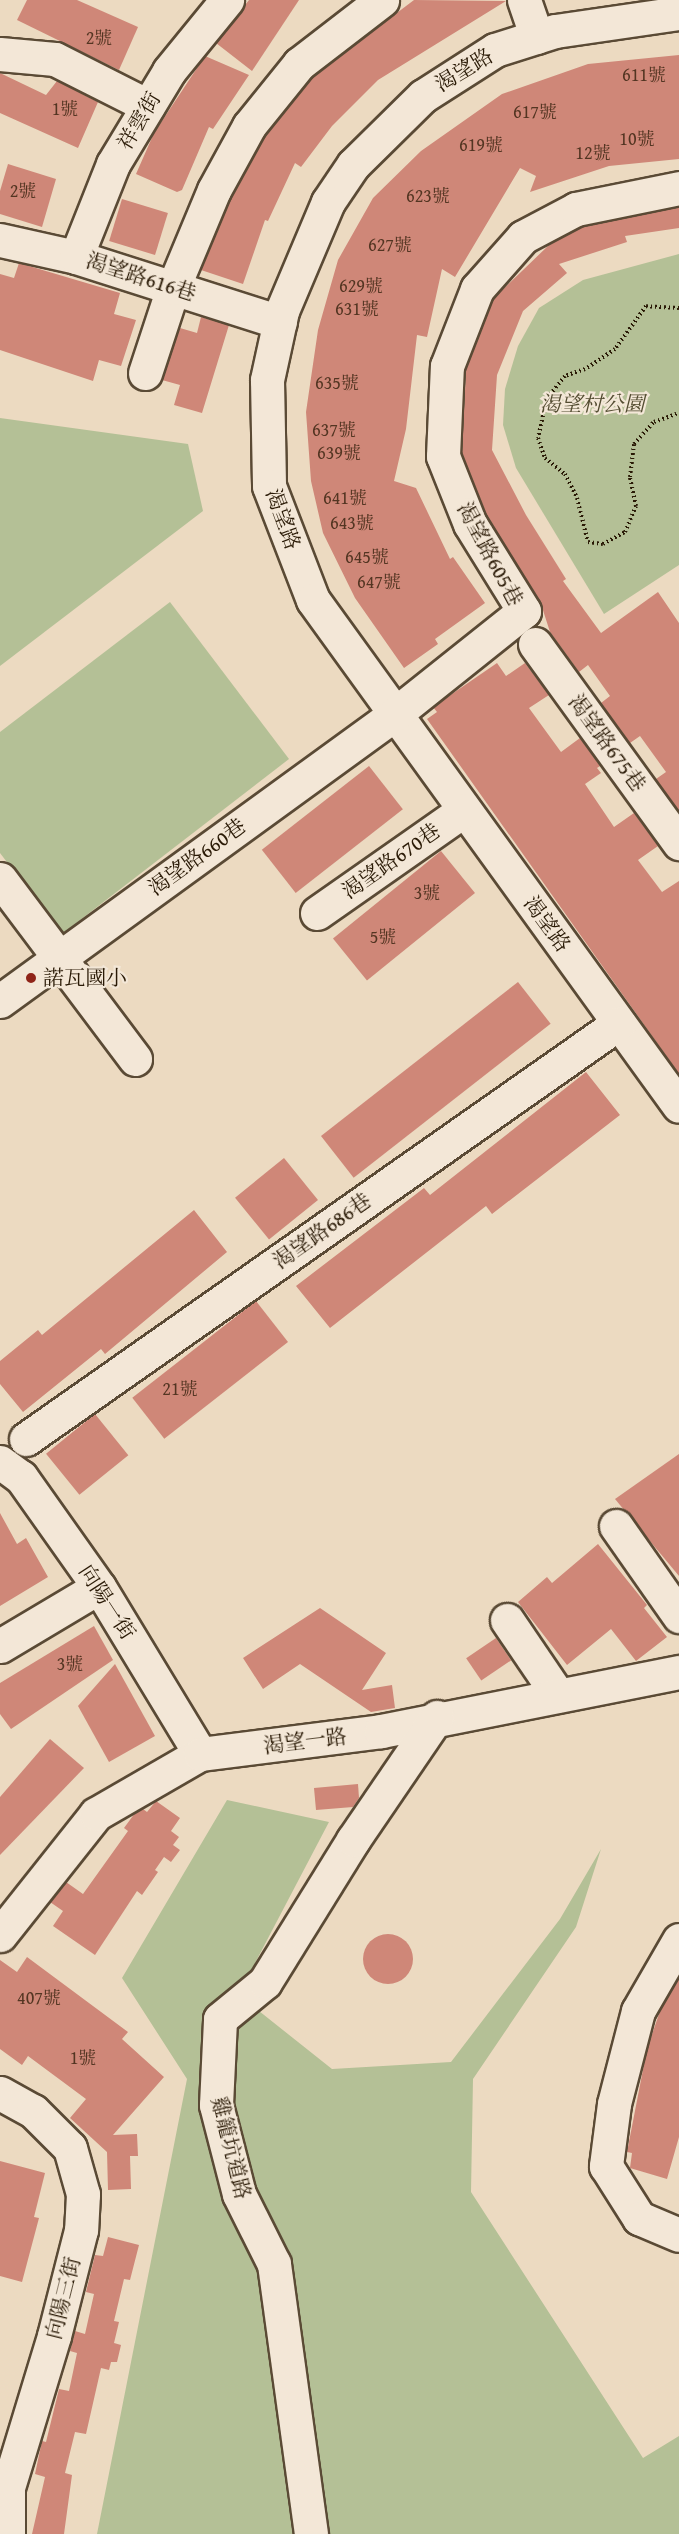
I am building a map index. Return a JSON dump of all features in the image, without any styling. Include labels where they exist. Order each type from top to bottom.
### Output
[{"type":"street","name":"祥雲街","points":[[76,257],[113,164],[169,71],[227,0]]},
{"type":"street","points":[[145,373],[173,288],[214,190],[249,126],[299,64],[382,0]]},
{"type":"street","points":[[524,0],[537,37]]},
{"type":"street","name":"渴望路","points":[[679,13],[604,21],[495,50],[423,96],[353,165],[328,202],[280,322],[267,380],[269,486],[313,600],[679,1106]]},
{"type":"street","points":[[0,54],[55,59],[148,106]]},
{"type":"street","name":"渴望路605巷","points":[[395,714],[524,611],[470,524],[443,456],[447,366],[477,288],[523,237],[576,209],[679,188]]},
{"type":"street","name":"渴望路616巷","points":[[0,240],[76,257],[280,322]]},
{"type":"street","name":"渴望路675巷","points":[[535,644],[679,843]]},
{"type":"street","name":"渴望路660巷","points":[[0,1001],[395,714]]},
{"type":"street","name":"渴望路670巷","points":[[317,913],[464,810]]},
{"type":"street","points":[[0,879],[135,1059]]},
{"type":"street","name":"渴望路686巷","points":[[26,1439],[619,1023]]},
{"type":"street","name":"向陽一街","points":[[0,1462],[21,1478],[99,1587],[200,1754]]},
{"type":"street","points":[[616,1526],[679,1616]]},
{"type":"street","points":[[0,1646],[99,1587]]},
{"type":"street","points":[[507,1620],[558,1695]]},
{"type":"street","name":"渴望一路","points":[[0,1935],[96,1814],[200,1754],[381,1731],[437,1717],[679,1672]]},
{"type":"street","name":"雞籠坑道路","points":[[311,2534],[274,2264],[239,2194],[216,2105],[220,2019],[265,1982],[352,1840],[437,1717]]},
{"type":"street","points":[[679,1940],[638,2011],[614,2104],[606,2166],[639,2218],[679,2235]]},
{"type":"street","name":"向陽三街","points":[[0,2094],[33,2111],[70,2148],[83,2194],[81,2230],[54,2336],[8,2487],[9,2534]]},
{"type":"path","points":[[679,308],[646,306],[615,350],[585,369],[565,376],[548,398],[538,438],[545,458],[565,474],[577,498],[588,542],[603,544],[625,532],[636,506],[630,477],[634,444],[654,422],[679,413]]},
{"type":"green space","name":"渴望村公園","points":[[679,254],[679,565],[604,614],[516,468],[503,425],[505,389],[518,346],[539,308],[583,280]]},
{"type":"green space","points":[[0,418],[188,444],[203,511],[0,666]]},
{"type":"green space","points":[[170,602],[289,759],[62,934],[0,853],[0,732]]},
{"type":"green space","points":[[227,1800],[329,1822],[255,1963],[259,2011],[332,2069],[451,2062],[560,1919],[601,1849],[576,1927],[473,2079],[471,2192],[643,2458],[679,2436],[679,2534],[97,2534],[187,2079],[122,1978]]},
{"type":"building","points":[[27,0],[77,0],[138,27],[119,70],[17,20]]},
{"type":"building","points":[[249,0],[299,0],[252,71],[216,43]]},
{"type":"building","points":[[414,0],[506,1],[378,80],[332,126],[301,167],[295,163],[268,221],[265,220],[243,284],[201,270],[231,198],[265,136],[312,77]]},
{"type":"building","points":[[679,55],[679,159],[609,166],[530,192],[536,176],[520,168],[455,277],[442,269],[427,337],[417,335],[406,429],[394,481],[416,488],[450,559],[453,557],[485,603],[435,639],[438,644],[404,668],[355,598],[323,533],[311,481],[306,412],[318,330],[338,260],[373,198],[421,151],[502,94],[588,64]]},
{"type":"building","points":[[205,56],[249,75],[213,129],[209,127],[182,190],[177,192],[136,174],[154,133]]},
{"type":"building","points":[[0,73],[46,95],[57,81],[98,102],[78,148],[0,113]]},
{"type":"building","points":[[8,164],[56,179],[42,227],[0,214],[0,191]]},
{"type":"building","points":[[122,199],[168,213],[155,255],[109,241]]},
{"type":"building","points":[[679,207],[679,228],[625,236],[627,242],[559,264],[567,273],[523,311],[497,375],[492,450],[526,515],[566,579],[563,581],[601,633],[658,592],[679,623],[679,811],[656,779],[666,772],[640,736],[630,743],[601,703],[610,696],[588,665],[579,672],[550,632],[540,601],[487,516],[462,453],[466,370],[493,299],[550,244],[582,227]]},
{"type":"building","points":[[19,263],[120,293],[114,314],[136,320],[121,366],[99,360],[93,381],[0,350],[0,274],[14,278]]},
{"type":"building","points":[[201,317],[229,325],[202,413],[174,405],[180,385],[162,380],[180,328],[197,333]]},
{"type":"building","points":[[497,663],[506,676],[525,663],[549,695],[529,708],[561,752],[580,738],[600,766],[597,768],[601,773],[585,784],[614,827],[634,813],[658,846],[638,860],[662,892],[679,881],[679,1074],[427,719],[437,712],[433,707]]},
{"type":"building","points":[[369,766],[403,809],[296,893],[262,850]]},
{"type":"building","points":[[441,851],[475,893],[367,980],[333,938]]},
{"type":"building","points":[[518,982],[551,1024],[354,1178],[321,1136]]},
{"type":"building","points":[[586,1072],[620,1115],[492,1214],[486,1206],[330,1328],[296,1286],[424,1188],[430,1195]]},
{"type":"building","points":[[284,1158],[318,1200],[269,1240],[235,1198]]},
{"type":"building","points":[[194,1210],[227,1252],[105,1354],[101,1349],[23,1412],[0,1384],[0,1361],[38,1330],[42,1335]]},
{"type":"building","points":[[256,1301],[288,1342],[164,1439],[132,1398]]},
{"type":"building","points":[[95,1414],[128,1455],[79,1495],[46,1454]]},
{"type":"building","points":[[679,1454],[679,1576],[615,1499]]},
{"type":"building","points":[[0,1513],[17,1544],[26,1538],[48,1577],[0,1606]]},
{"type":"building","points":[[598,1544],[647,1605],[644,1608],[667,1637],[636,1661],[611,1629],[567,1665],[518,1602],[547,1577],[552,1583]]},
{"type":"building","points":[[320,1608],[386,1653],[362,1690],[392,1685],[395,1708],[371,1712],[300,1664],[263,1689],[243,1658]]},
{"type":"building","points":[[94,1626],[113,1660],[11,1729],[0,1714],[0,1683]]},
{"type":"building","points":[[496,1638],[511,1660],[481,1681],[466,1658]]},
{"type":"building","points":[[115,1664],[155,1736],[109,1762],[78,1706]]},
{"type":"building","points":[[50,1739],[84,1768],[0,1855],[0,1797]]},
{"type":"building","points":[[358,1784],[359,1798],[353,1807],[316,1810],[314,1788]]},
{"type":"building","points":[[156,1801],[180,1818],[171,1831],[179,1837],[173,1845],[180,1850],[171,1862],[164,1857],[155,1870],[158,1872],[142,1895],[137,1891],[95,1955],[53,1926],[63,1911],[50,1902],[66,1882],[83,1894],[128,1831],[124,1828],[135,1813],[143,1809],[147,1812]]},
{"type":"building","points":[[388,1934],[406,1941],[413,1959],[406,1977],[388,1984],[370,1977],[363,1959],[370,1941]]},
{"type":"building","points":[[27,1957],[128,2032],[122,2039],[164,2077],[113,2135],[137,2134],[138,2156],[130,2156],[131,2189],[108,2190],[107,2152],[70,2118],[86,2099],[28,2056],[22,2065],[0,2049],[0,1960],[17,1972]]},
{"type":"building","points":[[679,1977],[679,2137],[667,2179],[630,2168],[632,2153],[627,2152],[647,2049],[660,2011]]},
{"type":"building","points":[[0,2161],[45,2173],[34,2217],[39,2218],[22,2282],[0,2276]]},
{"type":"building","points":[[108,2237],[139,2245],[130,2280],[124,2279],[114,2321],[119,2322],[114,2343],[121,2345],[117,2362],[111,2362],[109,2370],[101,2368],[86,2434],[75,2432],[65,2473],[72,2475],[64,2534],[32,2534],[45,2477],[35,2474],[42,2441],[46,2442],[59,2389],[69,2391],[77,2353],[70,2351],[75,2331],[85,2334],[94,2294],[86,2292],[95,2255],[103,2256]]},
{"type":"place","name":"諾瓦國小","points":[[31,978]]}]
